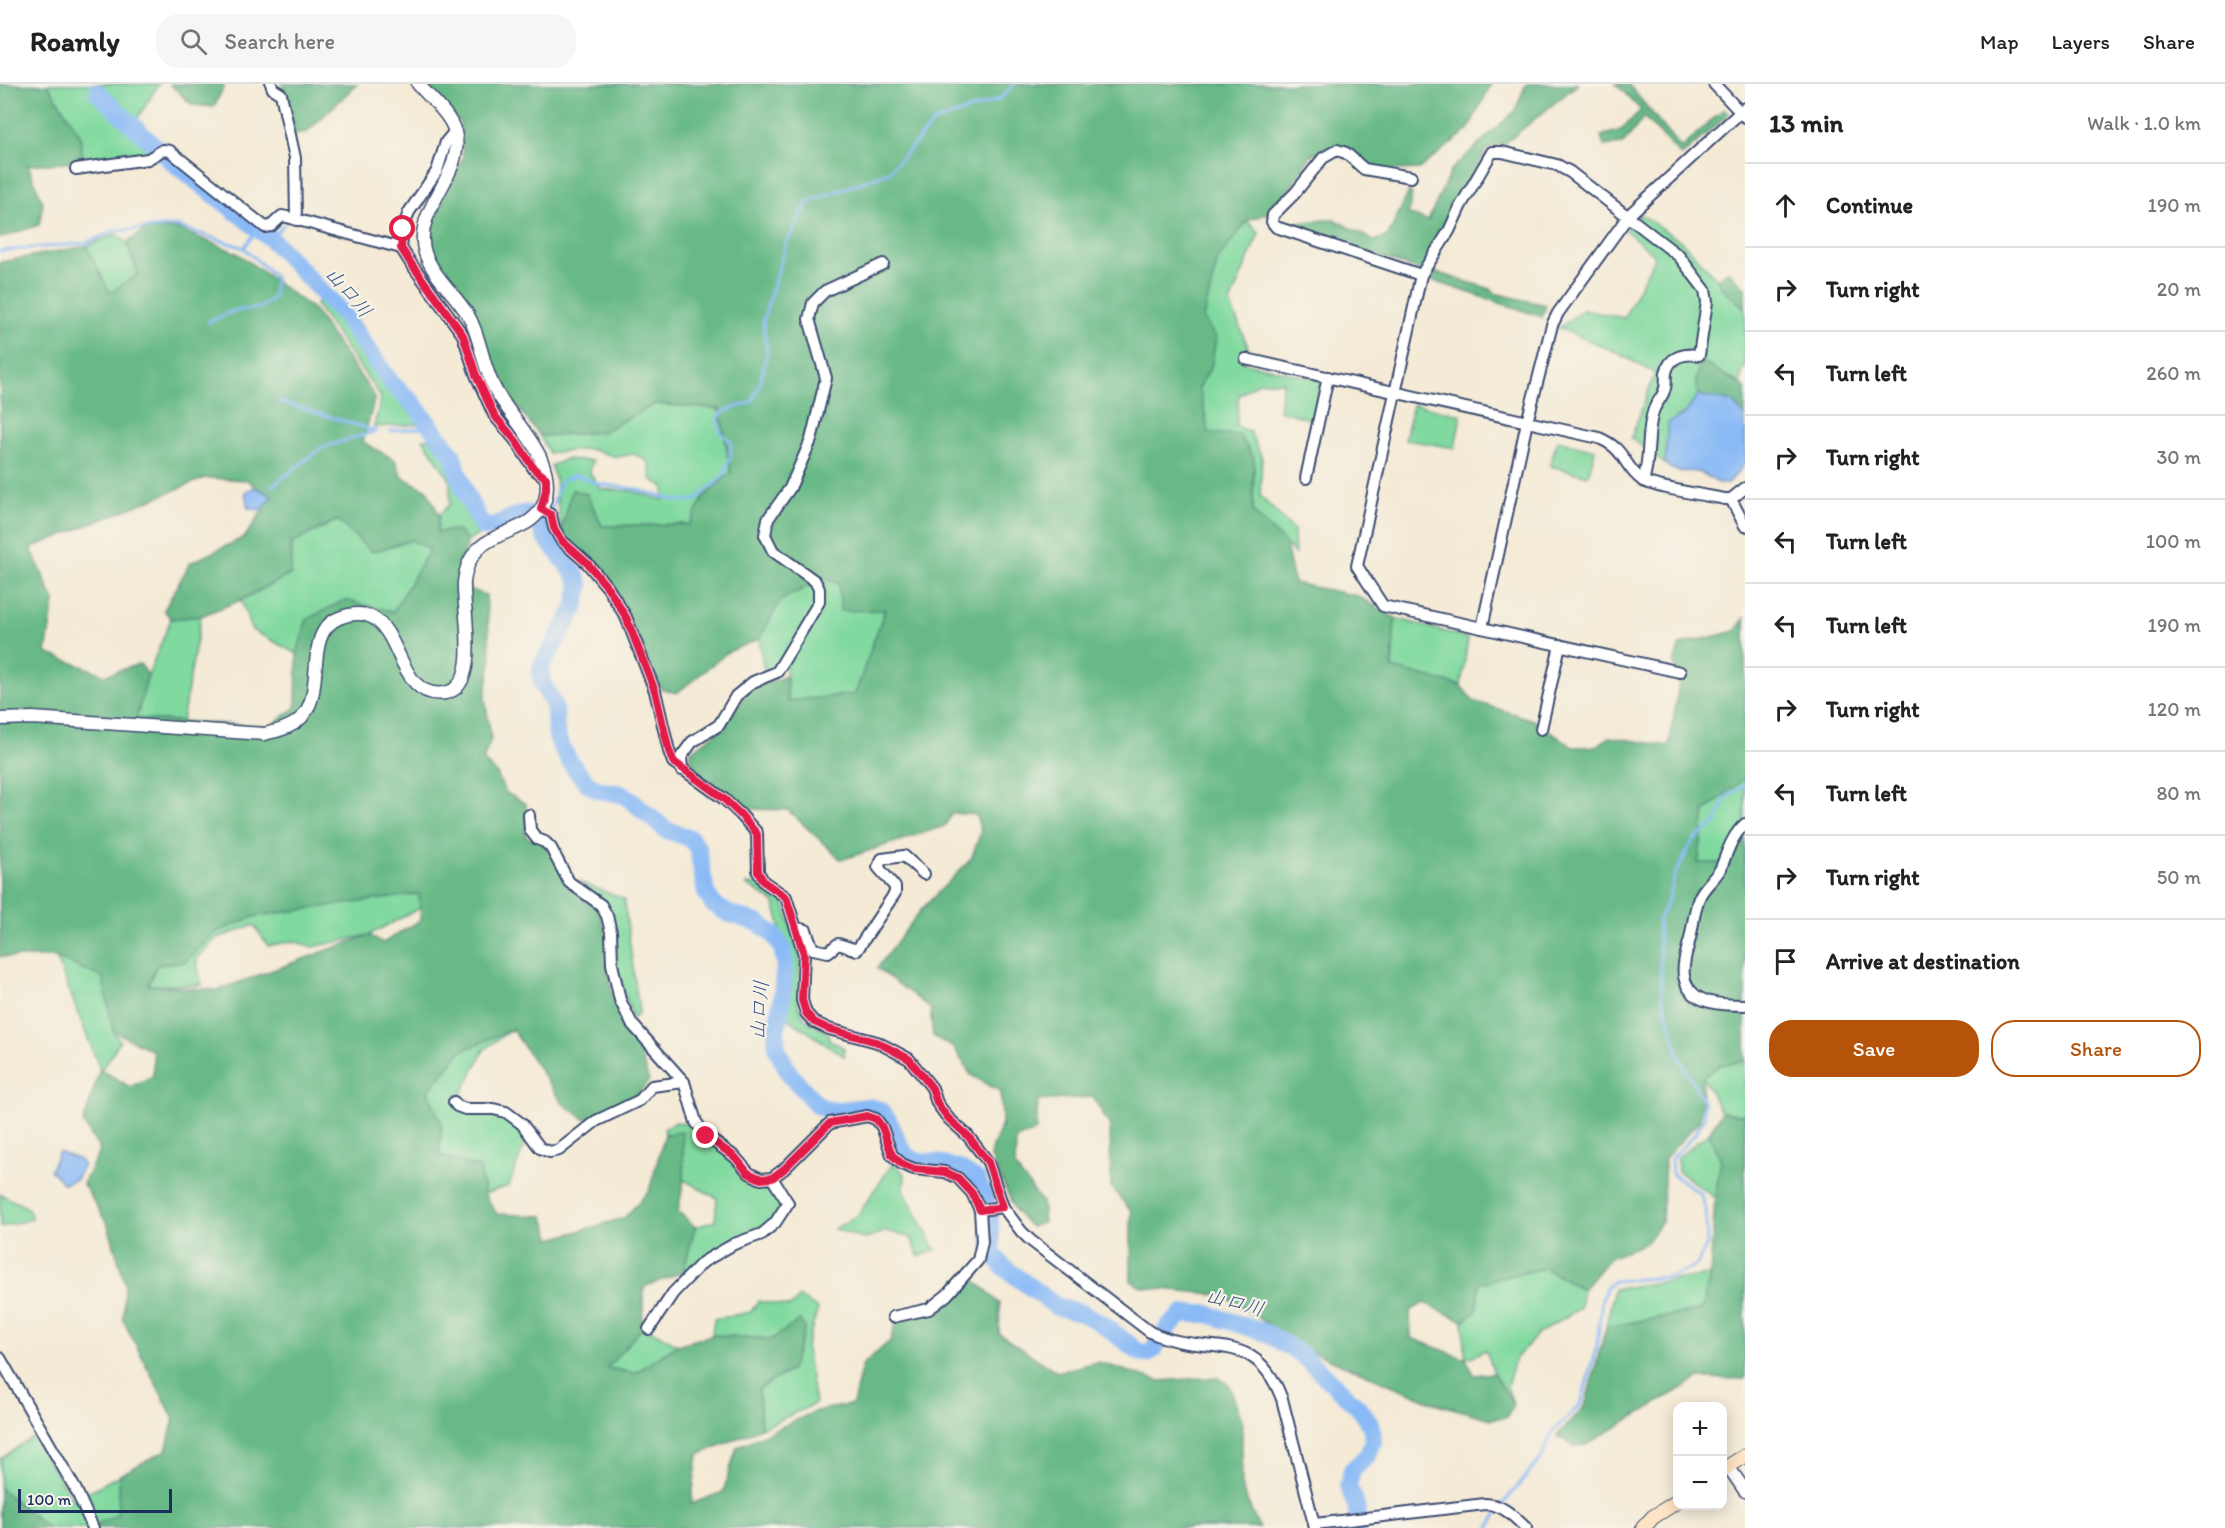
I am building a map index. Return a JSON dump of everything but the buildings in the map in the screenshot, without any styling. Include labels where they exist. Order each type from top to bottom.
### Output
[{"type":"main road","points":[[1727,1467],[1745,1456]]},
{"type":"main road","points":[[1643,1528],[1653,1517],[1673,1504]]},
{"type":"street","points":[[271,84],[273,89],[281,94],[295,158],[296,220]]},
{"type":"street","points":[[418,84],[447,117],[455,131],[456,145],[454,161],[428,216],[423,232],[428,262],[468,316],[494,388],[534,446],[542,462],[546,478],[546,512],[554,528],[561,540],[588,564],[601,580],[626,617],[655,691],[669,751],[674,762],[724,799],[757,834],[758,872],[764,882],[786,897],[804,954],[802,1000],[806,1013],[814,1022],[829,1029],[877,1042],[909,1059],[928,1082],[937,1103],[948,1118],[968,1136],[988,1162],[1003,1207],[1030,1240],[1150,1332],[1169,1340],[1236,1349],[1251,1355],[1265,1367],[1282,1399],[1315,1526],[1364,1518],[1493,1504],[1507,1511],[1526,1528]]},
{"type":"street","points":[[1482,628],[1527,422],[1552,325],[1558,313],[1629,215],[1743,112],[1714,84]]},
{"type":"street","points":[[455,131],[446,142],[437,171],[410,212],[403,229],[401,248],[463,335],[476,375],[494,415],[516,441],[534,469],[546,478]]},
{"type":"street","points":[[1411,177],[1364,169],[1346,153],[1336,150],[1323,158],[1295,193],[1273,214],[1272,222],[1276,226],[1421,274]]},
{"type":"street","points":[[76,169],[148,159],[159,153],[170,151],[265,227],[271,226],[282,216],[401,248]]},
{"type":"street","points":[[1643,481],[1648,468],[1653,410],[1665,390],[1666,371],[1671,362],[1685,353],[1699,355],[1707,302],[1705,290],[1679,256],[1629,215],[1570,172],[1557,165],[1503,152],[1492,152],[1449,231],[1421,274],[1357,566],[1383,606],[1680,672]]},
{"type":"street","points":[[682,770],[681,757],[692,742],[720,725],[736,696],[753,682],[777,672],[819,602],[819,590],[815,581],[772,551],[765,535],[768,519],[790,488],[811,440],[826,378],[809,319],[813,303],[825,291],[883,264]]},
{"type":"street","points":[[1246,359],[1599,438],[1620,451],[1643,481],[1650,485],[1731,499],[1745,488]]},
{"type":"street","points":[[1306,478],[1328,377]]},
{"type":"street","points":[[1731,499],[1745,526]]},
{"type":"street","points":[[0,719],[33,718],[264,734],[286,729],[302,717],[315,691],[317,646],[325,629],[336,619],[354,614],[369,616],[386,628],[410,678],[428,692],[447,693],[463,682],[467,667],[464,581],[471,556],[485,541],[546,512]]},
{"type":"street","points":[[1541,729],[1560,645]]},
{"type":"street","points":[[529,815],[530,830],[537,839],[545,842],[551,848],[569,882],[601,905],[607,916],[611,932],[612,964],[624,1008],[632,1024],[684,1082],[696,1122],[706,1136],[735,1157],[748,1173],[761,1179],[772,1178],[830,1123],[867,1116],[876,1119],[882,1127],[892,1155],[902,1164],[914,1169],[945,1172],[958,1178],[972,1193],[980,1210],[982,1242],[978,1260],[947,1295],[929,1309],[893,1317]]},
{"type":"street","points":[[1745,824],[1726,851],[1720,870],[1705,887],[1698,900],[1684,976],[1689,988],[1697,997],[1711,1003],[1745,1005]]},
{"type":"street","points":[[796,928],[806,930],[813,949],[828,952],[838,944],[857,950],[895,893],[896,887],[878,867],[882,858],[904,856],[924,874]]},
{"type":"street","points":[[454,1102],[465,1109],[493,1109],[506,1112],[522,1124],[540,1148],[550,1152],[559,1150],[596,1121],[640,1100],[652,1086],[684,1082]]},
{"type":"street","points":[[649,1329],[673,1293],[703,1262],[734,1244],[762,1234],[775,1223],[788,1203],[772,1178]]},
{"type":"street","points":[[980,1210],[1003,1207]]},
{"type":"street","points":[[0,1358],[76,1490],[93,1528]]},
{"type":"street","points":[[1727,1470],[1745,1491]]},
{"type":"green space","points":[[0,84],[48,85],[80,135],[83,162],[28,165],[43,203],[39,225],[0,238]]},
{"type":"green space","points":[[46,84],[159,84],[135,122],[161,143],[144,155],[83,162],[80,135]]},
{"type":"green space","points":[[170,84],[225,84],[214,107],[192,105]]},
{"type":"green space","points":[[282,84],[357,84],[307,132],[295,134]]},
{"type":"green space","points":[[427,84],[1491,84],[1468,130],[1419,169],[1370,171],[1341,148],[1312,154],[1276,210],[1247,221],[1218,259],[1203,318],[1216,338],[1211,367],[1199,387],[1209,433],[1239,435],[1254,458],[1253,512],[1286,544],[1294,583],[1358,596],[1395,618],[1392,668],[1461,686],[1473,701],[1533,720],[1573,747],[1595,747],[1610,737],[1669,746],[1679,683],[1674,663],[1680,645],[1735,631],[1745,618],[1745,778],[1705,811],[1698,863],[1721,863],[1745,831],[1745,1061],[1719,1065],[1703,1078],[1700,1120],[1665,1158],[1662,1220],[1646,1243],[1609,1258],[1583,1289],[1544,1268],[1479,1283],[1477,1311],[1463,1321],[1424,1303],[1410,1311],[1411,1338],[1466,1359],[1474,1375],[1494,1373],[1513,1404],[1507,1417],[1491,1419],[1434,1403],[1308,1350],[1223,1295],[1141,1287],[1131,1281],[1131,1211],[1111,1187],[1110,1126],[1093,1097],[1038,1101],[1036,1131],[1016,1139],[1015,1167],[1042,1202],[1044,1222],[1031,1227],[1016,1212],[990,1155],[1002,1124],[1001,1092],[971,1075],[954,1048],[933,1036],[930,1008],[877,968],[921,910],[971,859],[981,832],[976,815],[952,813],[945,826],[841,860],[788,810],[750,809],[692,770],[691,751],[723,728],[749,689],[786,676],[788,701],[855,694],[885,610],[840,611],[839,583],[822,579],[781,600],[759,639],[728,652],[677,693],[661,689],[614,585],[561,532],[572,490],[587,494],[602,526],[690,524],[704,497],[731,472],[720,409],[655,404],[602,432],[540,436],[500,385],[476,317],[434,256],[431,225],[463,157],[460,123]]},
{"type":"green space","points":[[1526,84],[1578,84],[1504,144],[1488,148],[1427,259],[1431,271],[1491,289],[1494,293],[1546,305],[1542,317],[1428,279],[1419,270],[1298,230],[1293,223],[1334,219],[1374,241],[1388,236],[1409,191],[1412,194],[1408,214],[1428,221],[1451,170],[1515,111]]},
{"type":"green space","points":[[1616,84],[1628,84],[1681,148],[1724,109],[1729,114],[1681,156],[1644,117],[1623,144],[1604,146],[1601,136],[1621,130],[1641,110]]},
{"type":"green space","points":[[1640,214],[1682,242],[1717,279],[1720,286],[1745,308],[1745,367],[1740,384],[1700,362],[1696,380],[1698,395],[1686,413],[1668,424],[1665,464],[1631,438],[1655,373],[1614,351],[1559,328],[1583,310],[1624,318],[1655,256],[1625,230]]},
{"type":"green space","points":[[1247,221],[1259,233],[1230,303],[1248,347],[1242,362],[1321,380],[1313,420],[1279,410],[1283,382],[1259,382],[1239,395],[1236,426],[1250,432],[1262,458],[1260,496],[1294,530],[1295,554],[1253,512],[1254,458],[1209,433],[1199,387],[1211,367],[1216,338],[1203,318],[1218,259]]},
{"type":"green space","points":[[146,229],[178,229],[237,253],[314,310],[375,397],[363,442],[395,460],[402,477],[427,490],[439,515],[437,532],[457,530],[468,541],[461,564],[471,590],[486,595],[491,661],[485,698],[491,739],[483,760],[497,774],[505,792],[526,804],[526,837],[545,845],[568,885],[599,910],[605,929],[612,994],[635,1038],[649,1081],[636,1097],[586,1120],[562,1103],[512,1029],[461,1051],[428,1091],[441,1123],[440,1155],[480,1168],[484,1194],[497,1214],[543,1216],[552,1239],[624,1218],[649,1191],[665,1134],[682,1132],[684,1180],[678,1211],[695,1227],[683,1272],[644,1287],[642,1328],[607,1368],[635,1373],[678,1345],[712,1335],[772,1339],[800,1320],[805,1329],[791,1370],[759,1389],[761,1428],[698,1455],[691,1504],[723,1492],[737,1447],[816,1411],[853,1404],[862,1365],[890,1341],[897,1320],[942,1308],[972,1277],[1000,1304],[999,1334],[1057,1372],[1098,1362],[1159,1381],[1218,1377],[1229,1385],[1242,1420],[1242,1489],[1259,1528],[88,1528],[117,1515],[120,1475],[166,1450],[174,1419],[123,1320],[125,1283],[108,1225],[83,1184],[100,1150],[83,1123],[100,1069],[130,1087],[153,1076],[153,1051],[113,1031],[103,978],[56,957],[0,957],[0,262],[86,246],[110,293],[138,274],[127,243]],"holes":[[[205,478],[248,480],[255,487],[272,496],[245,537],[190,563],[164,610],[171,619],[201,616],[241,600],[291,574],[292,543],[337,520],[372,552],[411,540],[430,549],[393,612],[345,600],[307,619],[297,654],[296,707],[270,726],[136,719],[148,675],[140,664],[106,675],[46,653],[54,601],[31,548]],[[419,894],[421,920],[383,943],[369,935],[218,990],[148,985],[157,965],[185,962],[214,933],[256,916]]]},
{"type":"green space","points":[[116,234],[127,243],[138,274],[110,293],[86,246]]},
{"type":"green space","points":[[1728,271],[1745,288],[1745,308],[1720,286],[1717,279]]},
{"type":"green space","points":[[319,298],[337,316],[382,384],[422,424],[374,427],[381,397],[316,305]]},
{"type":"green space","points":[[1700,361],[1745,387],[1745,416],[1732,402],[1698,395],[1696,380]]},
{"type":"green space","points":[[655,404],[719,409],[731,472],[704,497],[690,524],[602,526],[587,494],[561,532],[555,478],[551,466],[566,459],[592,461],[590,473],[601,489],[632,491],[663,500],[664,487],[651,479],[649,462],[634,454],[617,457],[589,449],[549,453],[540,436],[602,432]]},
{"type":"green space","points":[[1413,404],[1461,415],[1455,448],[1405,440]]},
{"type":"green space","points":[[423,439],[435,439],[448,455],[461,497],[481,533],[468,541],[457,530],[437,532],[439,515],[450,504],[450,480]]},
{"type":"green space","points":[[1557,440],[1595,450],[1588,476],[1550,466]]},
{"type":"green space","points":[[338,520],[372,552],[411,540],[430,549],[393,612],[307,619],[297,654],[252,630],[241,600],[291,574],[292,543]]},
{"type":"green space","points":[[823,578],[839,583],[885,609],[855,695],[788,701],[786,666],[764,671],[759,639],[781,600]]},
{"type":"green space","points":[[201,616],[182,721],[136,719],[148,675],[171,619]]},
{"type":"green space","points":[[1395,618],[1468,638],[1461,686],[1392,668]]},
{"type":"green space","points":[[1745,778],[1745,831],[1721,863],[1698,864],[1705,811]]},
{"type":"green space","points":[[577,881],[624,899],[639,1013],[633,1018],[618,974],[615,931],[608,906]]},
{"type":"green space","points":[[745,884],[762,885],[783,899],[800,958],[798,1006],[807,1021],[829,1033],[829,1040],[844,1048],[844,1056],[786,1017],[790,960],[786,943],[776,932],[781,929],[774,902]]},
{"type":"green space","points":[[419,893],[420,908],[369,935],[313,947],[293,941],[268,946],[254,925],[217,938],[196,959],[202,985],[148,985],[157,965],[185,962],[214,933],[256,916]]},
{"type":"green space","points":[[56,957],[104,978],[113,1031],[120,1041],[100,1069]]},
{"type":"green space","points":[[513,1028],[484,1050],[460,1097],[506,1117],[526,1140],[509,1186],[484,1194],[480,1168],[439,1155],[441,1123],[428,1091],[461,1051]]},
{"type":"green space","points":[[1744,1060],[1745,1115],[1721,1112],[1703,1078],[1719,1065]]},
{"type":"green space","points":[[1721,1112],[1745,1115],[1745,1379],[1699,1378],[1586,1445],[1575,1446],[1557,1436],[1585,1406],[1606,1327],[1702,1310],[1710,1275],[1715,1198],[1721,1160],[1709,1133]]},
{"type":"green space","points":[[676,1122],[692,1124],[728,1155],[748,1178],[768,1183],[784,1203],[768,1225],[731,1241],[683,1272],[695,1227],[715,1221],[717,1198],[684,1180],[682,1132],[665,1134],[664,1129]]},
{"type":"green space","points":[[1709,1133],[1721,1160],[1715,1198],[1678,1171],[1677,1158]]},
{"type":"green space","points":[[893,1163],[905,1174],[904,1191],[936,1250],[919,1256],[911,1238],[887,1231],[866,1239],[834,1229],[858,1215]]},
{"type":"green space","points":[[0,1194],[28,1208],[32,1219],[0,1227]]},
{"type":"green space","points":[[1544,1268],[1583,1289],[1580,1308],[1538,1334],[1515,1359],[1507,1386],[1513,1404],[1494,1373],[1486,1350],[1466,1359],[1463,1321],[1477,1311],[1479,1283]]},
{"type":"green space","points":[[1710,1275],[1702,1310],[1606,1327],[1614,1289]]},
{"type":"green space","points":[[800,1297],[818,1309],[806,1347],[815,1404],[761,1428],[759,1389],[791,1370],[772,1339],[712,1335],[714,1319],[751,1312],[758,1301],[790,1307]]},
{"type":"green space","points":[[642,1328],[653,1331],[678,1345],[635,1373],[606,1368]]},
{"type":"green space","points":[[33,1437],[73,1500],[120,1475],[118,1515],[88,1528],[48,1528],[0,1488],[0,1459]]},
{"type":"green space","points":[[0,1488],[48,1528],[0,1528]]},
{"type":"water","points":[[1698,395],[1732,402],[1745,416],[1745,463],[1728,484],[1716,482],[1701,473],[1675,470],[1665,464],[1668,423],[1686,413]]},
{"type":"water","points":[[255,487],[272,496],[262,510],[248,508],[245,492]]},
{"type":"water","points":[[59,1152],[80,1160],[83,1167],[76,1179],[64,1184],[50,1170]]},
{"type":"waterway","points":[[91,84],[98,93]]},
{"type":"waterway","points":[[542,528],[553,506],[558,487],[564,479],[576,475],[599,484],[635,489],[678,501],[696,500],[723,476],[730,457],[731,442],[720,432],[717,419],[725,411],[752,402],[760,383],[767,352],[763,321],[786,244],[808,202],[889,172],[934,122],[1000,99],[1014,84]]},
{"type":"waterway","name":"山口川","points":[[98,93],[171,161],[271,239],[343,314],[391,383],[412,402],[452,454],[466,495],[483,527],[495,526],[518,515],[530,514]]},
{"type":"waterway","points":[[271,239],[284,224]]},
{"type":"waterway","points":[[0,251],[86,243],[115,231],[176,226],[244,248],[258,228]]},
{"type":"waterway","points":[[208,322],[234,311],[260,308],[274,297],[275,277],[244,248]]},
{"type":"waterway","points":[[272,486],[321,448],[376,431],[278,401]]},
{"type":"waterway","points":[[390,431],[421,428],[433,430]]},
{"type":"waterway","name":"山口川","points":[[539,523],[545,537],[575,574],[580,586],[575,608],[542,665],[541,671],[543,685],[553,703],[556,732],[560,743],[568,759],[586,782],[602,791],[626,796],[666,830],[690,838],[698,849],[706,893],[713,904],[727,913],[758,923],[772,933],[782,947],[785,964],[776,1033],[777,1049],[789,1073],[817,1105],[831,1111],[868,1107],[880,1110],[888,1120],[903,1152],[914,1161],[937,1163],[959,1169],[978,1181],[989,1211],[992,1252],[1002,1266],[1057,1307],[1082,1313],[1101,1323],[1139,1352],[1147,1354],[1153,1350],[1169,1326],[1183,1314],[1208,1314],[1266,1333],[1301,1354],[1358,1407],[1372,1427],[1373,1442],[1368,1455],[1352,1470],[1348,1485],[1357,1508],[1357,1528]]},
{"type":"waterway","points":[[1502,1505],[1541,1459],[1553,1431],[1581,1404],[1597,1345],[1602,1299],[1606,1288],[1614,1281],[1672,1277],[1697,1265],[1707,1244],[1706,1210],[1700,1193],[1672,1174],[1671,1159],[1695,1134],[1704,1118],[1704,1103],[1680,1058],[1662,997],[1658,921],[1670,896],[1675,874],[1693,841],[1716,823],[1725,798],[1745,785]]},
{"type":"waterway","points":[[1489,1528],[1499,1511]]},
{"type":"route","points":[[403,229],[401,248],[463,335],[476,375],[494,415],[516,441],[534,469],[546,478],[545,499],[541,509],[551,515],[554,528],[561,540],[588,564],[608,588],[626,617],[655,691],[669,751],[674,762],[724,799],[757,834],[758,872],[764,882],[786,897],[804,954],[802,1000],[806,1013],[814,1022],[829,1029],[877,1042],[909,1059],[932,1088],[937,1103],[948,1118],[968,1136],[988,1162],[1003,1207],[980,1210],[972,1193],[958,1178],[945,1172],[914,1169],[902,1164],[892,1155],[882,1127],[876,1119],[867,1116],[830,1123],[772,1178],[761,1179],[748,1173],[735,1157],[706,1136]]}]
